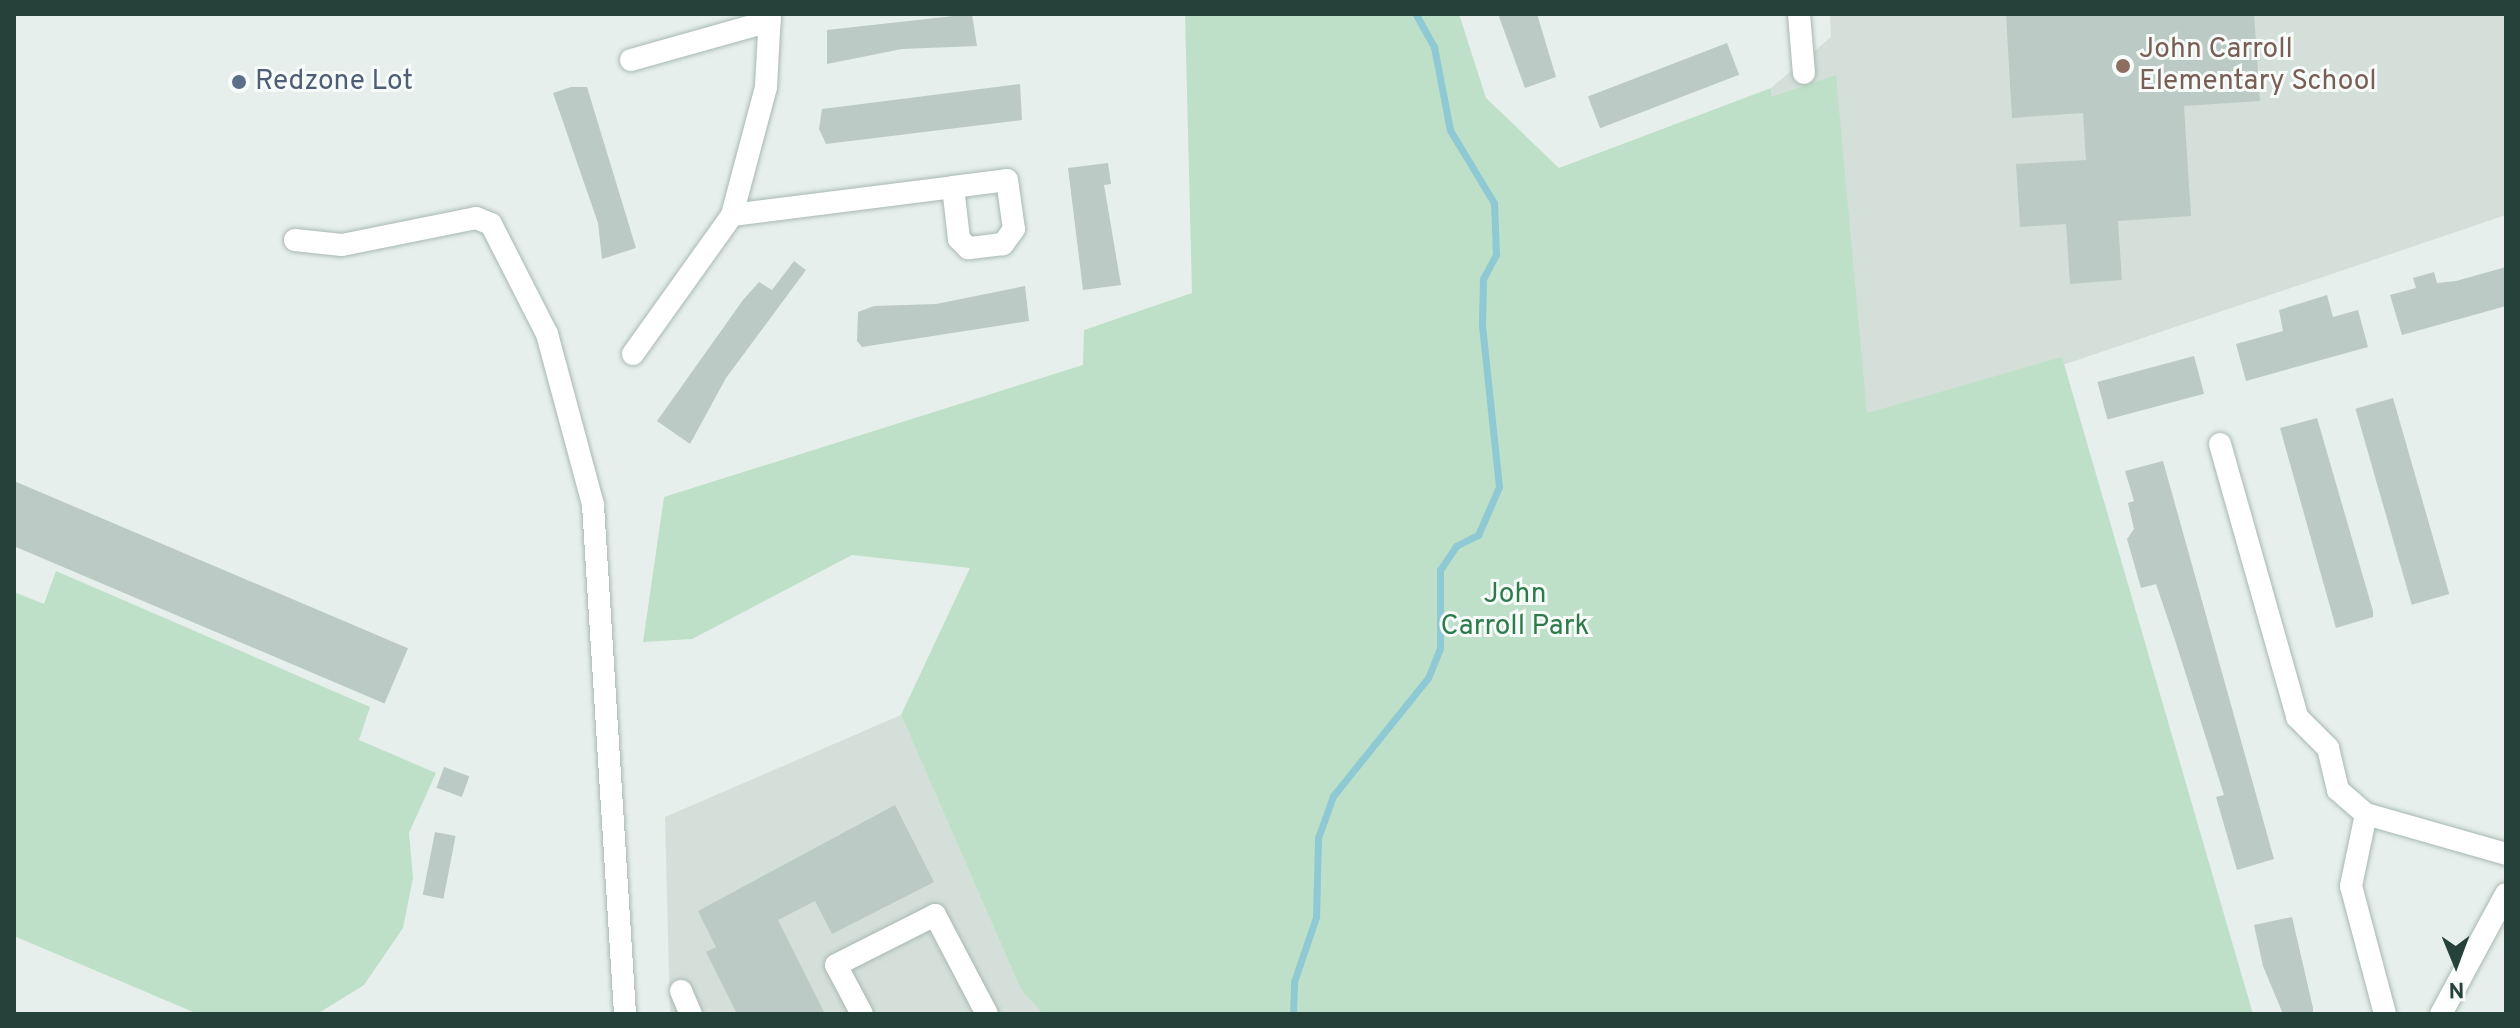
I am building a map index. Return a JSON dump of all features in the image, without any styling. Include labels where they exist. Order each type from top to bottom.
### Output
[{"type":"street","points":[[1799,14],[1804,73]]},
{"type":"street","points":[[631,60],[770,17],[766,87],[732,215],[633,354]]},
{"type":"street","points":[[732,215],[953,187]]},
{"type":"street","points":[[295,240],[342,245],[476,218],[491,224],[547,334],[593,505],[625,1014]]},
{"type":"street","points":[[2220,444],[2297,717],[2328,748],[2338,790],[2366,814],[2506,854]]},
{"type":"street","points":[[2366,814],[2351,886],[2385,1014]]},
{"type":"street","points":[[2441,1014],[2506,894]]},
{"type":"street","points":[[862,1014],[836,965],[935,915],[986,1014]]},
{"type":"street","points":[[681,991],[691,1014]]},
{"type":"shaded area","points":[[1830,14],[2506,14],[2506,215],[2051,369],[1690,586],[1761,321],[1771,88],[1831,37]]},
{"type":"shaded area","points":[[901,715],[1021,990],[1043,1014],[670,1014],[665,817]]},
{"type":"green space","name":"John Carroll Park","points":[[1185,14],[1459,14],[1486,98],[1559,168],[1771,88],[1771,97],[1836,75],[1867,413],[2062,357],[2253,1014],[1043,1014],[1021,990],[901,715],[970,568],[852,555],[692,639],[643,642],[664,497],[1083,365],[1084,330],[1192,293]]},
{"type":"green space","points":[[56,571],[370,707],[359,740],[436,773],[409,833],[413,878],[403,928],[364,985],[317,1014],[198,1014],[14,936],[14,592],[44,604]]},
{"type":"building","points":[[972,14],[977,46],[902,49],[827,64],[827,30]]},
{"type":"building","points":[[1498,14],[1537,14],[1556,77],[1525,88]]},
{"type":"building","points":[[2006,14],[2254,14],[2260,101],[2184,106],[2191,216],[2118,221],[2122,280],[2070,284],[2066,224],[2020,227],[2016,164],[2086,160],[2083,113],[2012,118]]},
{"type":"building","points":[[1727,43],[1739,75],[1600,128],[1588,96]]},
{"type":"building","points":[[1020,84],[1022,120],[826,144],[819,129],[822,109]]},
{"type":"building","points":[[571,87],[587,87],[636,248],[602,259],[598,223],[553,93]]},
{"type":"building","points":[[1108,163],[1111,184],[1104,185],[1121,285],[1083,290],[1068,168]]},
{"type":"building","points":[[794,261],[806,270],[726,378],[690,444],[657,421],[743,300],[759,282],[772,290]]},
{"type":"building","points":[[2506,267],[2506,306],[2402,335],[2390,295],[2416,288],[2413,278],[2434,272],[2437,283],[2456,281]]},
{"type":"building","points":[[1025,286],[1029,321],[862,347],[857,341],[858,312],[874,306],[936,304]]},
{"type":"building","points":[[2327,295],[2333,317],[2358,310],[2368,347],[2246,381],[2236,344],[2283,331],[2279,310]]},
{"type":"building","points":[[2194,356],[2204,394],[2108,420],[2097,382]]},
{"type":"building","points":[[2393,398],[2449,594],[2412,605],[2356,409]]},
{"type":"building","points":[[2317,418],[2373,611],[2373,617],[2336,628],[2280,428]]},
{"type":"building","points":[[2163,461],[2274,859],[2237,870],[2216,797],[2224,795],[2175,640],[2156,584],[2141,588],[2127,539],[2134,529],[2128,503],[2134,501],[2125,471]]},
{"type":"building","points":[[14,481],[408,648],[385,703],[14,546]]},
{"type":"building","points":[[444,767],[469,776],[462,797],[436,788]]},
{"type":"building","points":[[895,805],[934,882],[832,934],[815,901],[778,920],[825,1014],[737,1014],[706,952],[716,947],[698,911]]},
{"type":"building","points":[[435,832],[456,836],[443,899],[423,895]]},
{"type":"building","points":[[2292,917],[2313,1014],[2283,1014],[2263,966],[2254,925]]},
{"type":"waterway","points":[[1293,1014],[1294,982],[1316,917],[1318,838],[1333,796],[1428,678],[1440,648],[1440,570],[1456,546],[1478,535],[1499,487],[1482,325],[1483,279],[1496,255],[1494,203],[1450,130],[1434,47],[1416,14]]},
{"type":"place","name":"John Carroll Elementary School","points":[[2123,66]]},
{"type":"place","name":"Redzone Lot","points":[[239,82]]}]
